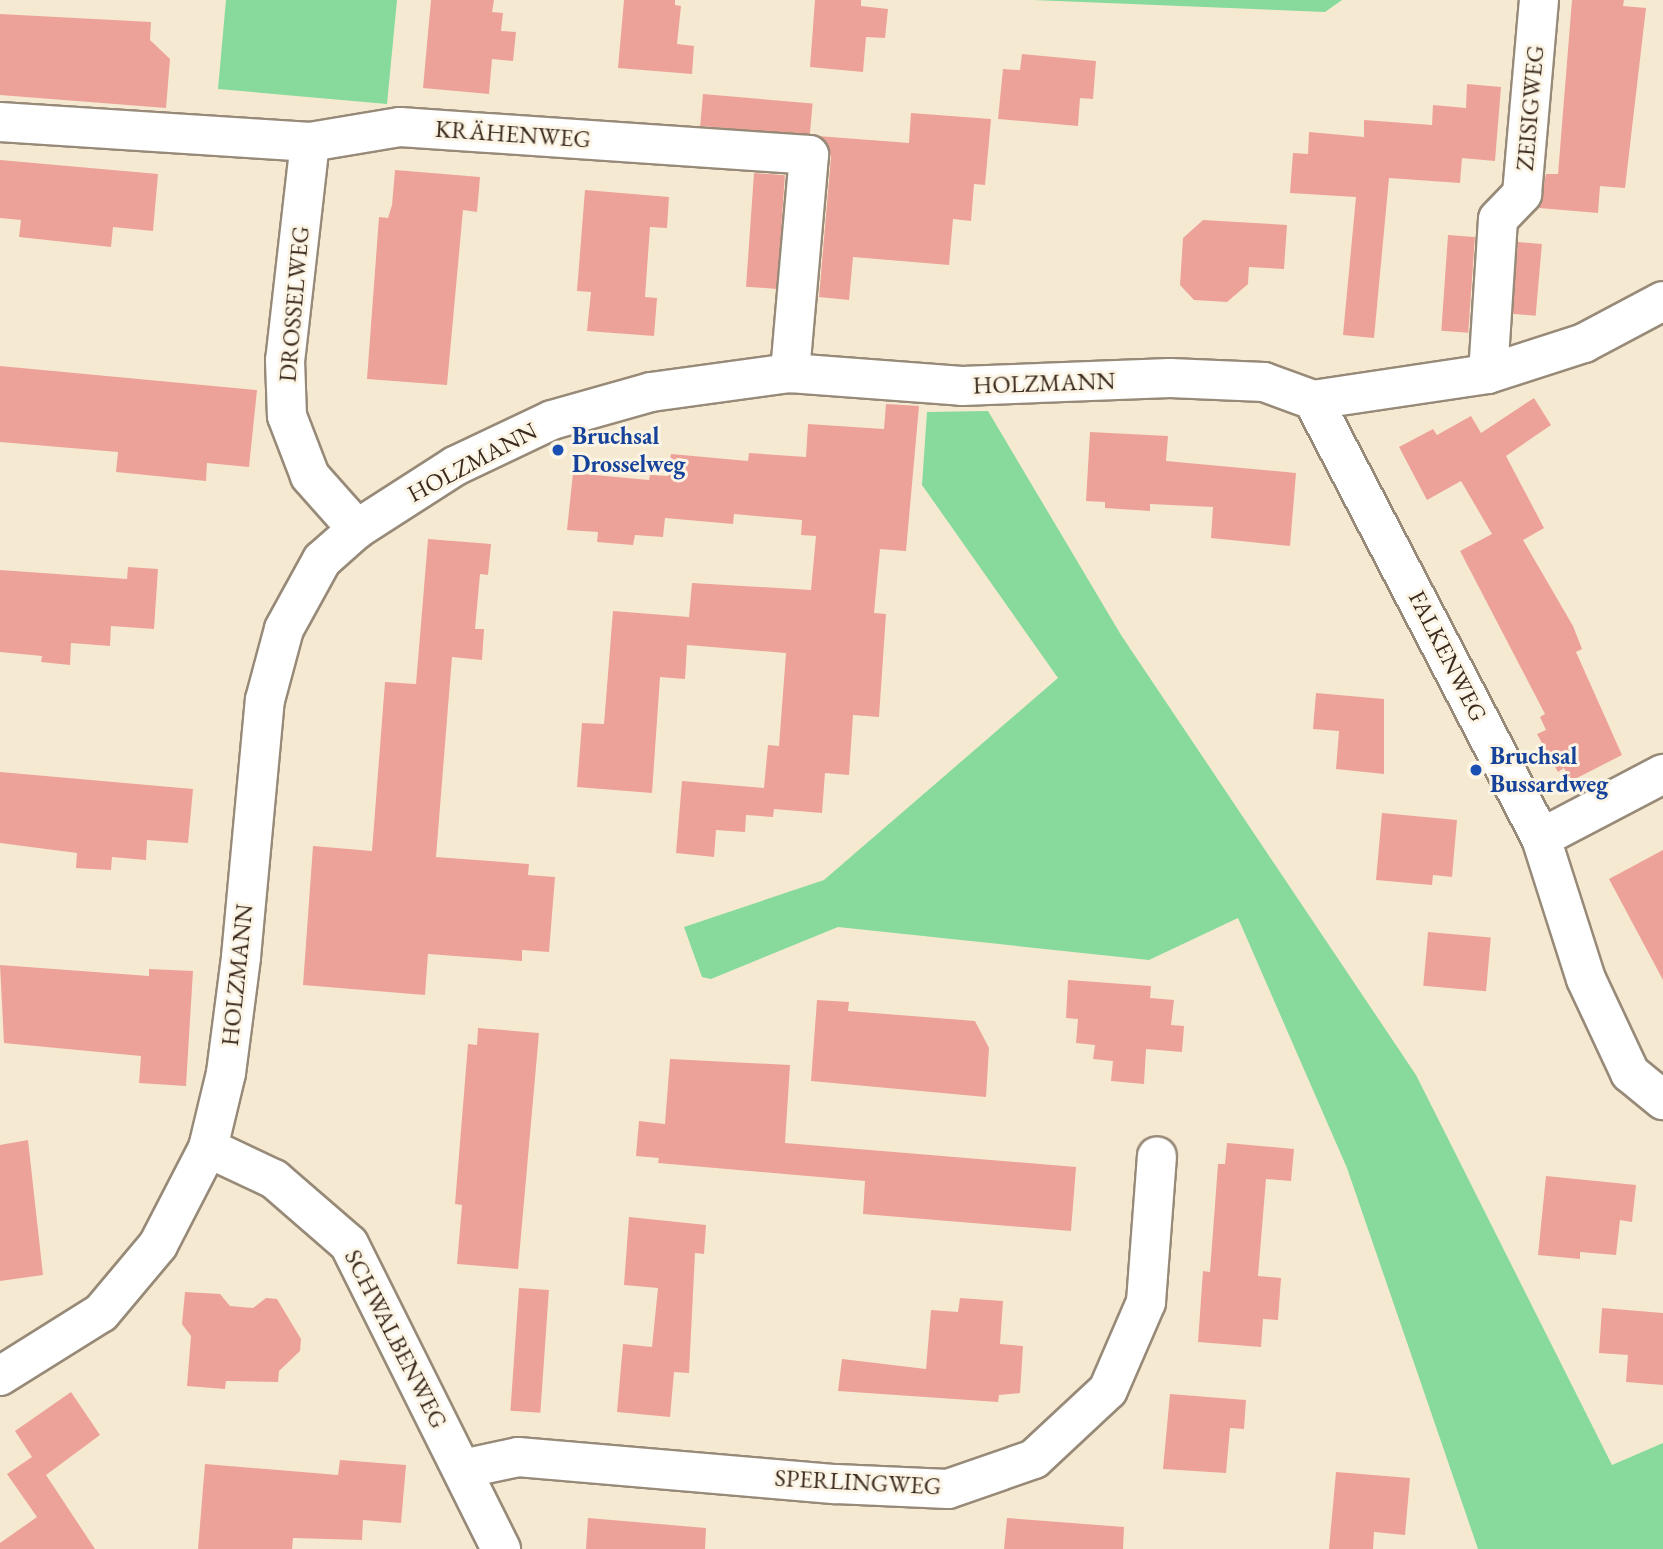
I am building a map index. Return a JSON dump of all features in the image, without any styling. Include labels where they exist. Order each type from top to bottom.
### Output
[{"type":"street","name":"ZEISIGWEG","points":[[1488,374],[1497,219],[1522,194],[1539,0]]},
{"type":"street","name":"KRÄHENWEG","points":[[0,122],[310,142],[400,127],[809,155],[789,373]]},
{"type":"street","name":"DROSSELWEG","points":[[310,142],[285,360],[287,416],[310,476],[357,528]]},
{"type":"street","name":"HOLZMANN","points":[[0,1376],[101,1313],[159,1245],[208,1148],[226,1073],[239,970],[265,700],[284,629],[322,560],[357,528],[455,466],[552,420],[651,392],[789,373],[962,386],[1170,379],[1264,382],[1313,400],[1488,374],[1584,343],[1663,301]]},
{"type":"street","name":"FALKENWEG","points":[[1313,400],[1541,838],[1586,979],[1630,1073],[1663,1100]]},
{"type":"street","points":[[1541,838],[1663,774]]},
{"type":"street","name":"SCHWALBENWEG","points":[[208,1148],[274,1178],[349,1244],[502,1549]]},
{"type":"street","name":"SPERLINGWEG","points":[[461,1469],[518,1457],[553,1458],[836,1484],[948,1489],[1034,1459],[1108,1390],[1146,1302],[1157,1156]]},
{"type":"green space","points":[[226,0],[397,0],[387,104],[218,89]]},
{"type":"green space","points":[[1033,0],[1342,0],[1325,12]]},
{"type":"green space","points":[[988,411],[1121,635],[1416,1075],[1612,1465],[1663,1443],[1663,1549],[1478,1549],[1347,1168],[1238,918],[1149,960],[838,927],[711,979],[702,977],[684,927],[824,880],[1058,678],[922,485],[927,412]]},
{"type":"building","points":[[431,0],[494,0],[492,12],[503,13],[501,31],[516,32],[513,61],[492,59],[489,94],[423,88]]},
{"type":"building","points":[[624,0],[675,0],[675,5],[681,6],[677,44],[694,46],[692,74],[618,68]]},
{"type":"building","points":[[815,0],[861,0],[861,6],[888,9],[885,38],[866,37],[863,72],[810,67]]},
{"type":"building","points":[[1572,0],[1624,0],[1623,6],[1646,8],[1625,188],[1600,186],[1598,213],[1539,208],[1546,174],[1558,174]]},
{"type":"building","points":[[0,14],[151,22],[150,40],[170,59],[166,108],[0,95]]},
{"type":"building","points":[[1022,54],[1096,61],[1093,99],[1080,98],[1078,126],[998,119],[1003,69],[1020,70]]},
{"type":"building","points":[[1467,84],[1501,87],[1495,161],[1462,158],[1460,183],[1389,178],[1374,338],[1343,335],[1356,197],[1290,193],[1293,153],[1308,154],[1309,132],[1364,137],[1364,120],[1432,125],[1433,105],[1466,108]]},
{"type":"building","points":[[703,94],[813,104],[810,135],[700,126]]},
{"type":"building","points":[[911,113],[991,119],[985,185],[974,184],[971,221],[953,219],[949,265],[853,257],[849,300],[819,297],[831,157],[828,145],[818,136],[909,143]]},
{"type":"building","points":[[0,160],[158,174],[153,231],[113,227],[111,247],[19,237],[21,220],[0,218]]},
{"type":"building","points":[[395,170],[480,177],[477,212],[463,210],[447,385],[367,379],[379,217],[388,218]]},
{"type":"building","points":[[754,173],[785,175],[777,289],[746,287]]},
{"type":"building","points":[[585,190],[669,197],[667,228],[650,227],[645,297],[657,298],[654,336],[587,331],[591,292],[577,291]]},
{"type":"building","points":[[1203,220],[1287,225],[1284,269],[1249,267],[1248,284],[1227,302],[1194,300],[1180,285],[1183,238]]},
{"type":"building","points":[[1448,235],[1475,237],[1468,333],[1441,331]]},
{"type":"building","points":[[1518,242],[1542,244],[1536,316],[1512,314]]},
{"type":"building","points":[[0,366],[257,390],[249,467],[207,463],[206,481],[116,472],[118,452],[0,442]]},
{"type":"building","points":[[1534,398],[1551,425],[1506,456],[1544,528],[1523,540],[1573,626],[1582,649],[1576,652],[1622,755],[1571,781],[1564,768],[1558,772],[1537,734],[1546,730],[1540,717],[1545,714],[1460,551],[1492,534],[1461,481],[1427,500],[1399,447],[1433,429],[1437,435],[1471,416],[1481,433]]},
{"type":"building","points":[[886,404],[919,406],[906,551],[880,549],[874,613],[886,614],[879,717],[853,715],[849,775],[825,773],[822,813],[774,809],[773,817],[746,815],[745,832],[716,830],[714,857],[676,853],[682,781],[764,788],[768,745],[779,746],[786,653],[687,645],[685,679],[660,677],[652,793],[577,787],[582,723],[604,724],[613,611],[689,617],[692,583],[811,590],[816,536],[801,535],[802,520],[734,514],[733,524],[665,518],[663,537],[635,535],[633,545],[597,542],[598,532],[567,530],[573,473],[649,480],[650,475],[668,476],[671,454],[748,461],[749,453],[806,457],[808,424],[884,429]]},
{"type":"building","points":[[1090,432],[1168,436],[1166,461],[1296,473],[1290,546],[1211,538],[1213,507],[1150,504],[1150,511],[1105,508],[1105,502],[1086,501]]},
{"type":"building","points":[[428,539],[491,544],[488,575],[480,574],[475,629],[484,629],[482,660],[452,657],[436,857],[529,864],[528,875],[555,877],[549,952],[522,950],[522,961],[428,954],[425,995],[303,985],[313,846],[372,851],[385,682],[416,684]]},
{"type":"building","points":[[128,567],[158,569],[154,629],[111,626],[110,646],[71,643],[70,665],[41,662],[42,656],[0,652],[0,570],[127,579]]},
{"type":"building","points":[[1316,693],[1384,699],[1384,774],[1336,769],[1339,731],[1313,729]]},
{"type":"building","points":[[0,772],[193,789],[188,843],[147,840],[146,860],[112,857],[111,870],[76,868],[77,853],[0,843]]},
{"type":"building","points":[[1382,813],[1457,820],[1452,877],[1433,875],[1432,885],[1376,880]]},
{"type":"building","points":[[1663,850],[1663,980],[1609,879]]},
{"type":"building","points":[[1428,932],[1491,937],[1486,991],[1423,986]]},
{"type":"building","points":[[0,965],[149,976],[149,969],[193,971],[186,1086],[139,1083],[141,1056],[4,1043]]},
{"type":"building","points":[[1068,980],[1151,986],[1150,998],[1174,1000],[1171,1025],[1184,1026],[1182,1052],[1146,1049],[1144,1084],[1111,1081],[1113,1061],[1093,1059],[1095,1045],[1076,1043],[1078,1019],[1066,1018]]},
{"type":"building","points":[[817,1000],[849,1002],[848,1011],[975,1021],[989,1048],[986,1097],[811,1081]]},
{"type":"building","points":[[478,1028],[539,1033],[518,1269],[457,1264],[462,1205],[455,1204],[468,1044],[477,1045]]},
{"type":"building","points":[[670,1059],[790,1065],[785,1143],[1076,1167],[1071,1231],[863,1214],[865,1181],[658,1163],[659,1158],[636,1156],[639,1121],[665,1124]]},
{"type":"building","points":[[28,1140],[43,1275],[0,1281],[0,1145]]},
{"type":"building","points":[[1227,1143],[1294,1149],[1291,1181],[1266,1179],[1258,1276],[1281,1278],[1278,1320],[1263,1319],[1261,1347],[1198,1342],[1203,1271],[1210,1272],[1218,1164],[1225,1164]]},
{"type":"building","points":[[1546,1176],[1636,1185],[1632,1222],[1620,1220],[1616,1255],[1580,1252],[1580,1259],[1538,1255]]},
{"type":"building","points":[[629,1217],[706,1225],[704,1254],[695,1253],[689,1373],[674,1372],[670,1417],[617,1412],[623,1344],[652,1347],[658,1288],[624,1285]]},
{"type":"building","points":[[519,1288],[549,1290],[540,1413],[510,1411]]},
{"type":"building","points":[[185,1292],[220,1294],[230,1306],[253,1308],[266,1298],[277,1299],[301,1339],[300,1351],[279,1371],[278,1382],[226,1381],[225,1389],[187,1386],[191,1336],[182,1324]]},
{"type":"building","points":[[960,1298],[1003,1301],[1000,1344],[1023,1346],[1020,1393],[999,1395],[998,1402],[838,1391],[842,1359],[926,1369],[931,1310],[958,1312]]},
{"type":"building","points":[[1602,1308],[1663,1313],[1663,1385],[1626,1382],[1628,1355],[1599,1353]]},
{"type":"building","points":[[71,1392],[100,1435],[46,1475],[95,1549],[0,1549],[0,1543],[37,1517],[7,1474],[32,1457],[15,1431]]},
{"type":"building","points":[[1170,1394],[1246,1400],[1244,1429],[1230,1428],[1226,1473],[1163,1469]]},
{"type":"building","points":[[340,1460],[406,1465],[401,1523],[363,1520],[362,1540],[293,1538],[292,1549],[198,1549],[205,1464],[338,1475]]},
{"type":"building","points":[[1336,1472],[1410,1478],[1405,1535],[1374,1532],[1373,1549],[1329,1549]]},
{"type":"building","points":[[588,1518],[706,1528],[705,1549],[586,1549]]},
{"type":"building","points":[[1007,1518],[1124,1527],[1123,1549],[1004,1549]]},
{"type":"place","name":"Bruchsal Drosselweg","points":[[558,450]]},
{"type":"place","name":"Bruchsal Bussardweg","points":[[1476,770]]}]
